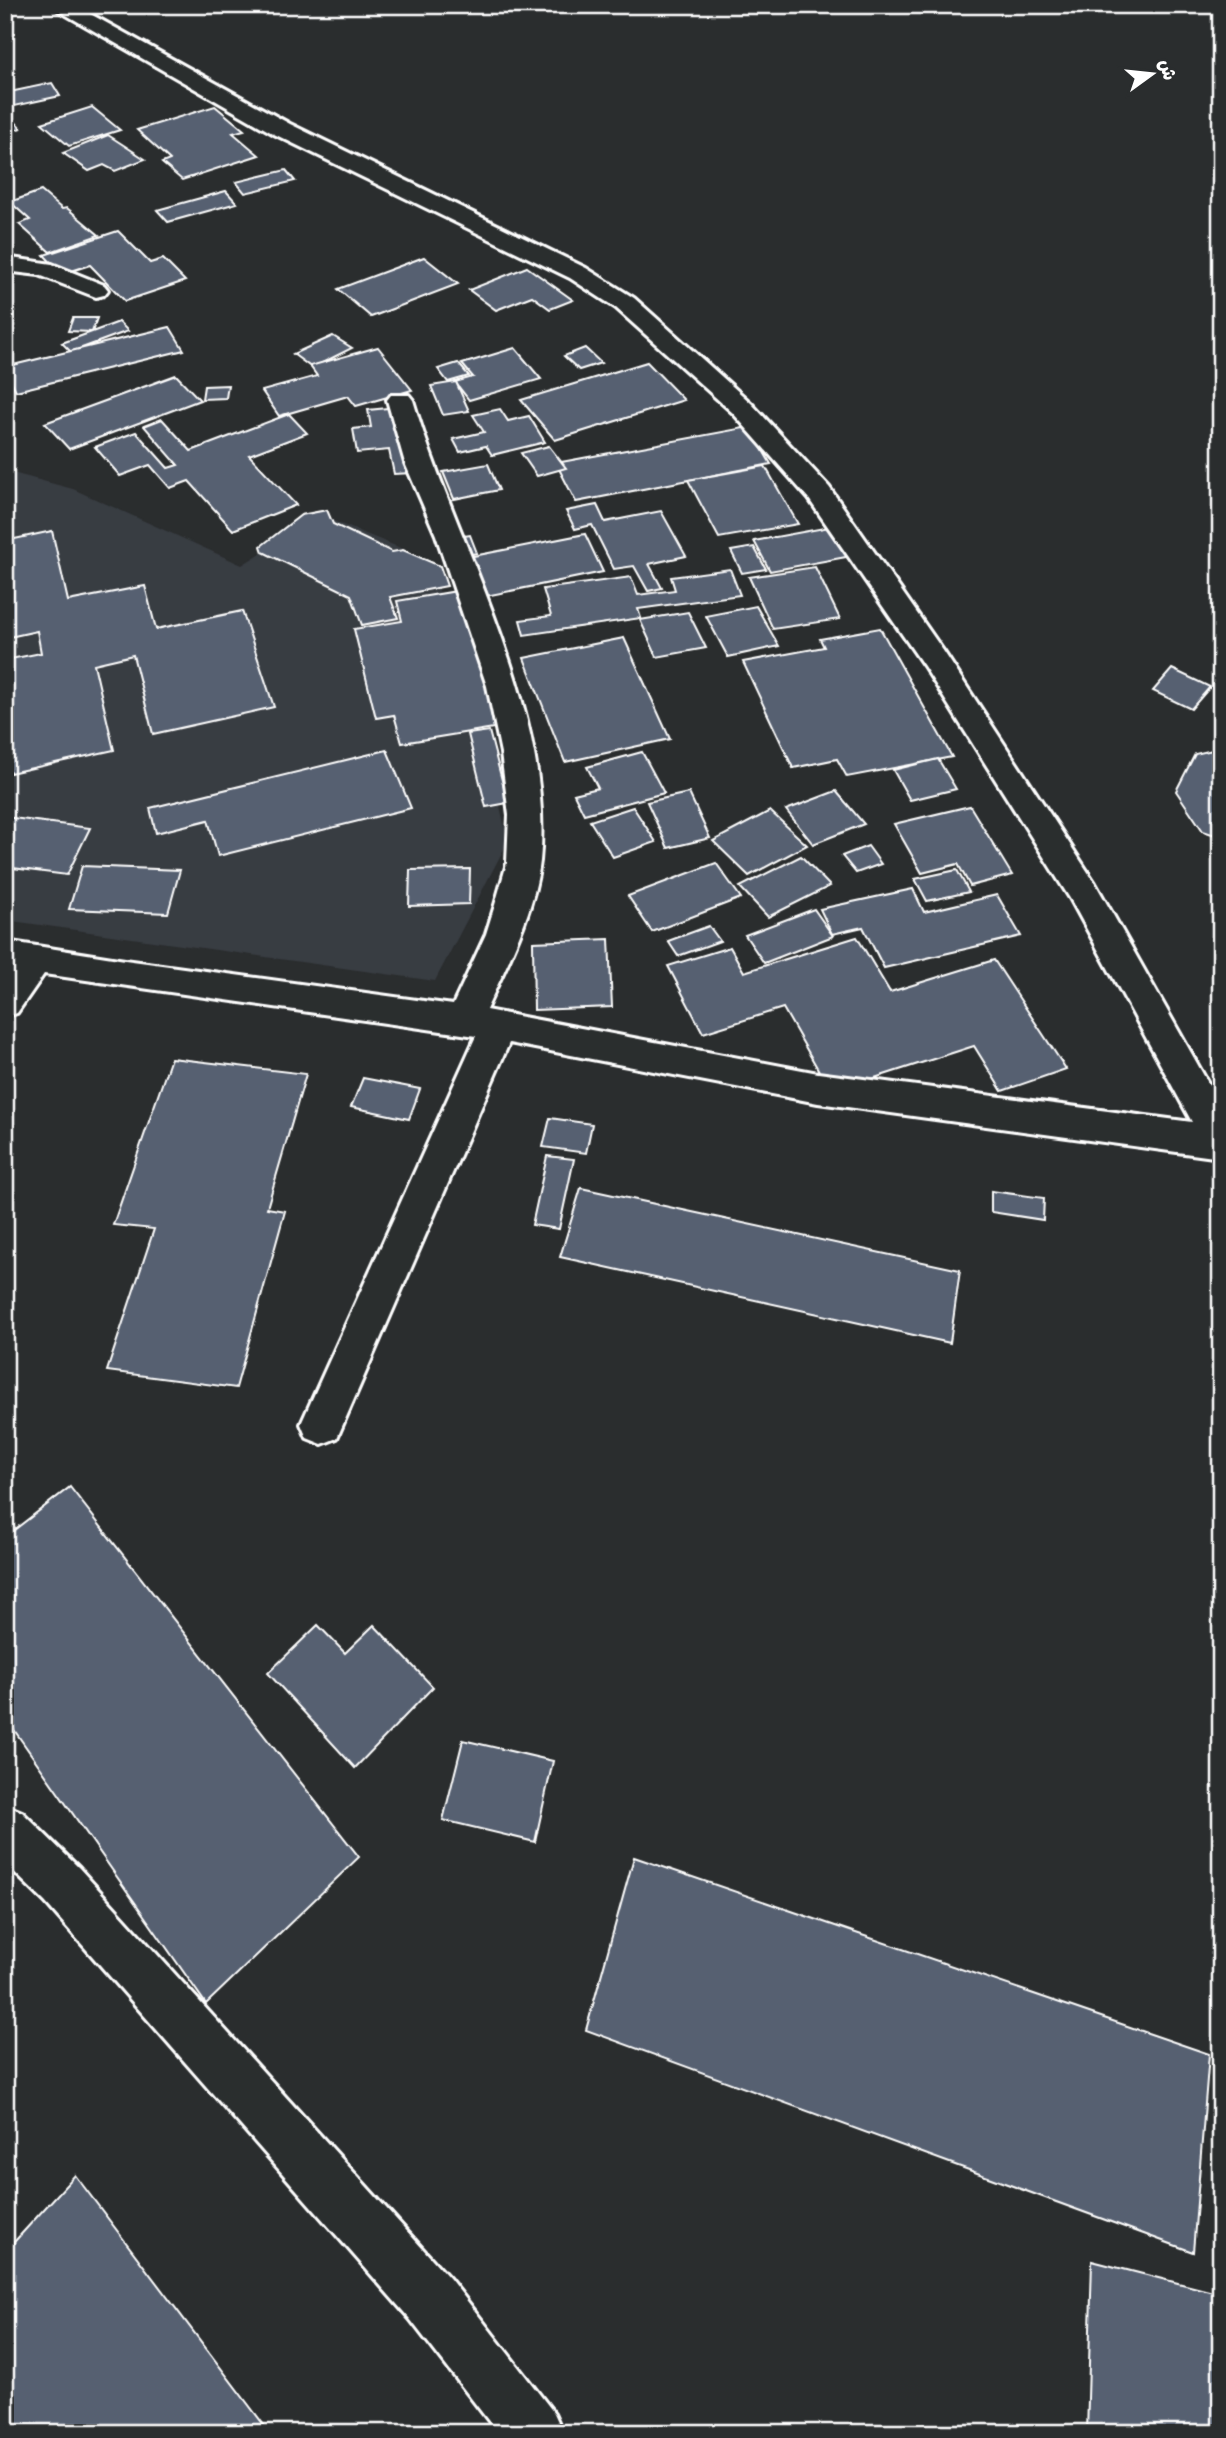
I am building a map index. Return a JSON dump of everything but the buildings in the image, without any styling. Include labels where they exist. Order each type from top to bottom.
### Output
[{"type":"street","points":[[59,5],[282,129],[578,273],[625,303],[742,408],[819,494],[934,659],[1083,892],[1221,1141]]},
{"type":"street","points":[[5,264],[44,269],[96,290]]},
{"type":"street","points":[[322,1424],[481,1023],[523,863],[525,815],[517,753],[502,686],[450,535],[418,463],[400,400]]},
{"type":"street","points":[[5,1003],[20,956],[481,1023],[818,1088],[1221,1141]]},
{"type":"street","points":[[5,1829],[62,1885],[430,2299],[534,2433]]},
{"type":"shaded area","points":[[5,471],[73,489],[242,565],[321,516],[423,557],[461,637],[508,841],[435,981],[5,920]]}]
